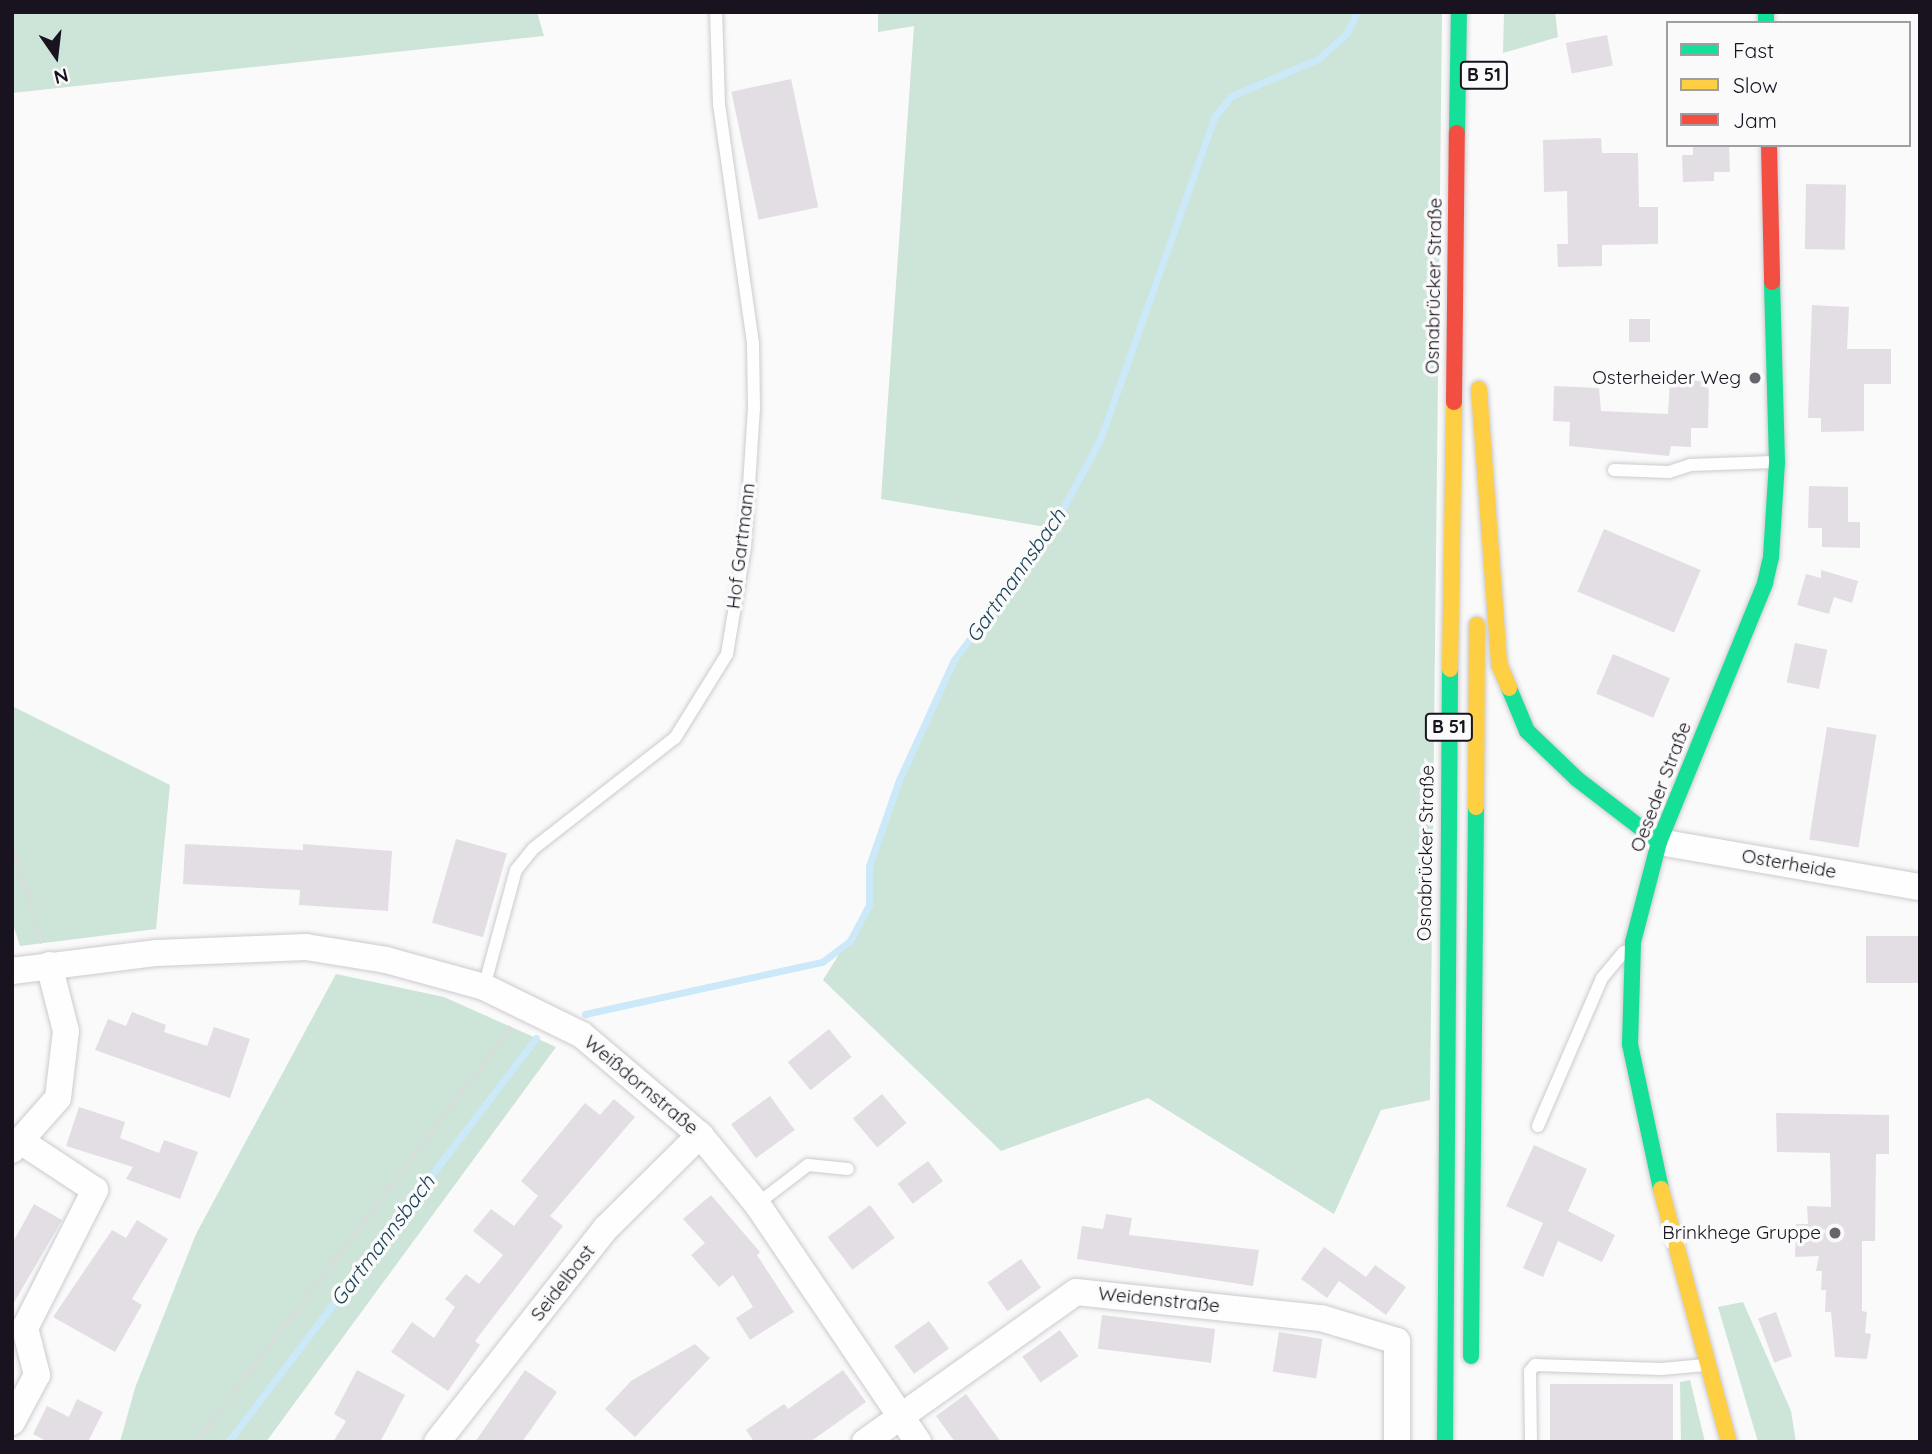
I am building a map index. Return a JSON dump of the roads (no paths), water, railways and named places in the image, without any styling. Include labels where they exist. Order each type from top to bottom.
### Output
[{"type":"main road","name":"Osnabrücker Straße","points":[[1445,1442],[1444,1106],[1459,12]]},
{"type":"main road","name":"Oeseder Straße","points":[[1729,1442],[1672,1238],[1630,1044],[1633,942],[1659,842],[1765,583],[1777,462],[1769,147]]},
{"type":"main road","name":"B 51","points":[[1471,1373],[1479,382],[1499,664],[1527,731],[1577,779],[1659,842]]},
{"type":"street","name":"Osterheide","points":[[1659,842],[1920,887]]},
{"type":"street","name":"Weißdornstraße","points":[[12,971],[157,953],[306,947],[386,960],[484,987],[582,1035],[700,1135],[757,1204],[918,1442]]},
{"type":"street","points":[[12,1422],[37,1375],[25,1328],[95,1190],[17,1146],[58,1098],[66,1031],[49,965]]},
{"type":"street","name":"Seidelbast","points":[[437,1442],[606,1228],[700,1135]]},
{"type":"street","name":"Weidenstraße","points":[[865,1442],[1076,1292],[1321,1318],[1397,1341],[1396,1442]]},
{"type":"lane","name":"Hof Gartmann","points":[[484,987],[516,870],[534,848],[675,738],[727,654],[745,547],[754,408],[753,343],[719,105],[716,12]]},
{"type":"lane","points":[[1614,470],[1669,472],[1690,465],[1777,462]]},
{"type":"lane","points":[[1538,1126],[1602,978],[1633,942]]},
{"type":"lane","points":[[757,1204],[808,1166],[848,1169]]},
{"type":"lane","points":[[1531,1442],[1530,1371],[1535,1365],[1662,1369],[1709,1365]]},
{"type":"waterway","name":"Gartmannsbach","points":[[585,1014],[822,962],[850,941],[869,905],[869,866],[899,780],[954,660],[1052,528],[1100,440],[1215,116],[1231,96],[1318,59],[1347,33],[1357,12]]},
{"type":"waterway","name":"Gartmannsbach","points":[[228,1442],[536,1038]]},
{"type":"place","name":"Osterheider Weg","points":[[1755,378]]},
{"type":"place","name":"Brinkhege Gruppe","points":[[1835,1233]]}]
